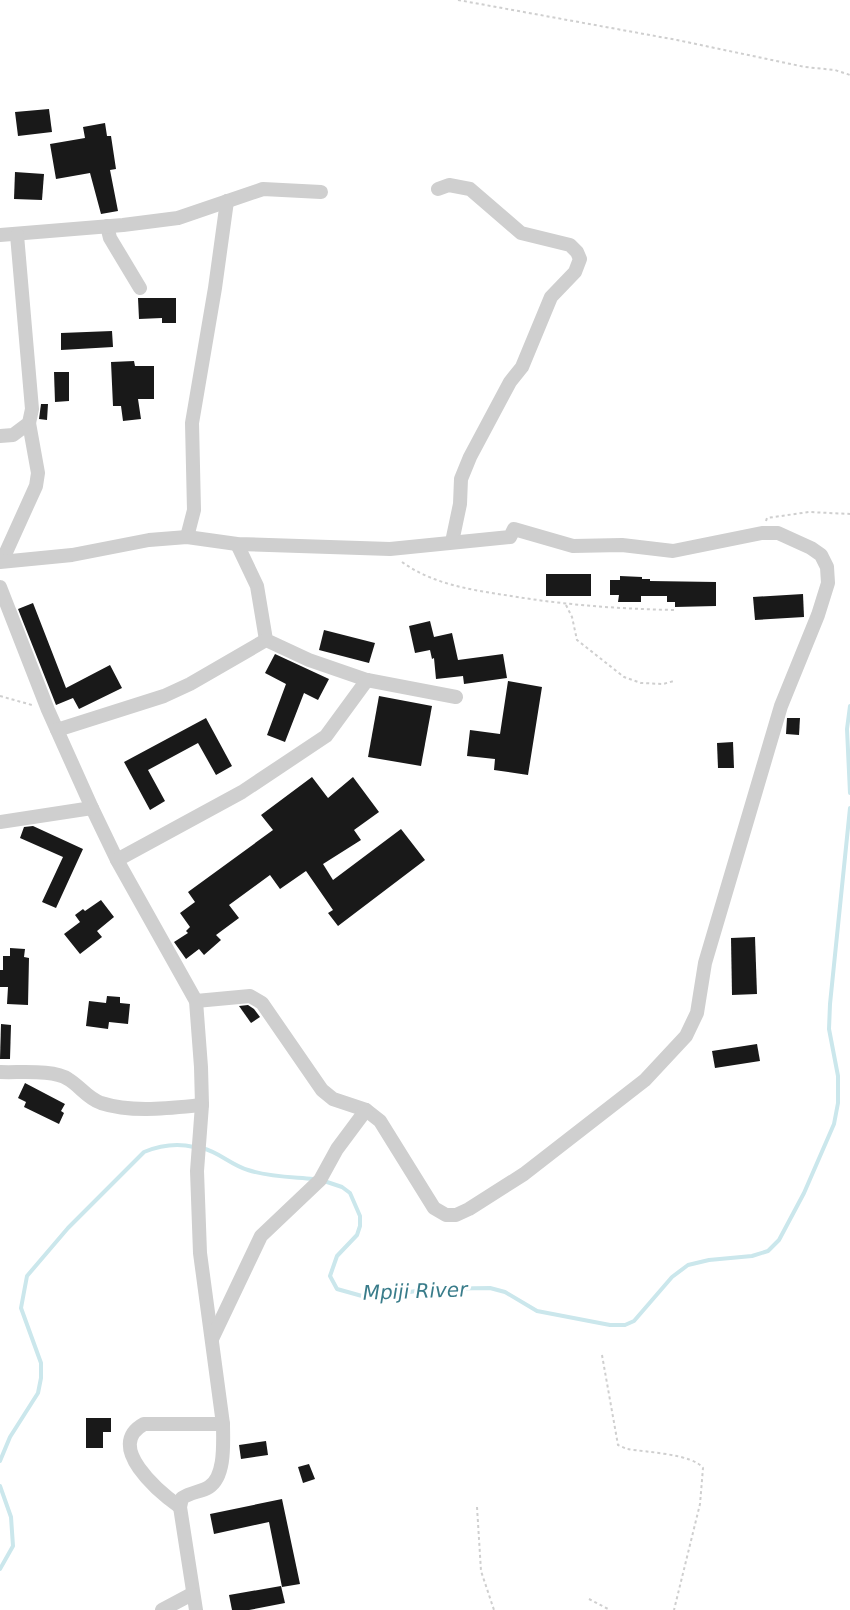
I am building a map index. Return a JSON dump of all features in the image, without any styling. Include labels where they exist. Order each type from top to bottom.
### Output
[{"type":"street","points":[[438,189],[449,185],[470,189],[521,233],[570,245],[580,259],[575,272],[551,297],[522,367],[510,382],[470,457],[461,479],[460,504],[452,542]]},
{"type":"street","points":[[0,236],[178,218],[263,189],[321,192]]},
{"type":"street","points":[[187,537],[194,510],[192,423],[227,201]]},
{"type":"street","points":[[107,226],[110,238],[140,288]]},
{"type":"street","points":[[1,562],[36,486],[38,473],[29,423],[32,409],[17,235]]},
{"type":"street","points":[[0,436],[13,435],[29,423]]},
{"type":"street","points":[[1,562],[72,555],[149,540],[187,537],[237,544],[390,549],[510,537],[514,529],[573,546],[622,545],[673,551],[762,533],[778,533],[811,548],[820,555],[827,567],[828,583],[818,615],[781,706],[705,963],[697,1013],[686,1036],[645,1080],[524,1174],[469,1209],[456,1215],[446,1215],[434,1208],[380,1120],[366,1110],[333,1099],[322,1090],[262,1003],[250,996],[196,1001]]},
{"type":"street","points":[[237,544],[257,586],[266,640]]},
{"type":"street","points":[[0,587],[48,710],[92,808],[117,860],[196,1001],[202,1105],[197,1171],[200,1253],[223,1424],[222,1462],[217,1478],[209,1487],[188,1493],[183,1498],[180,1507],[196,1610]]},
{"type":"street","points":[[266,640],[309,660],[367,680],[456,697]]},
{"type":"street","points":[[57,730],[164,696],[190,684],[266,640]]},
{"type":"street","points":[[117,860],[242,792],[326,736],[367,680]]},
{"type":"street","points":[[0,822],[92,808]]},
{"type":"street","points":[[0,1072],[59,1074],[69,1079],[91,1099],[103,1104],[138,1108],[202,1105]]},
{"type":"street","points":[[212,1339],[261,1236],[320,1180],[337,1149],[366,1110]]},
{"type":"street","points":[[180,1507],[143,1474],[133,1457],[130,1435],[134,1429],[144,1424],[223,1424]]},
{"type":"street","points":[[162,1610],[192,1593]]},
{"type":"path","points":[[458,0],[677,40],[805,68],[835,70],[850,75]]},
{"type":"path","points":[[762,533],[767,518],[809,512],[850,514]]},
{"type":"path","points":[[390,549],[404,563],[440,582],[465,589],[566,605],[675,610]]},
{"type":"path","points":[[566,605],[572,617],[577,640],[624,677],[641,683],[663,684],[674,681]]},
{"type":"path","points":[[0,696],[48,710]]},
{"type":"path","points":[[602,1355],[618,1445],[627,1449],[688,1459],[699,1463],[703,1468],[700,1504],[674,1610]]},
{"type":"path","points":[[477,1507],[481,1571],[494,1610]]},
{"type":"path","points":[[589,1599],[610,1610]]},
{"type":"building","points":[[49,109],[52,132],[18,136],[15,112]]},
{"type":"building","points":[[105,123],[107,136],[111,136],[116,169],[110,170],[118,211],[101,214],[90,173],[56,179],[50,144],[85,138],[83,127]]},
{"type":"building","points":[[15,172],[44,174],[42,200],[14,199]]},
{"type":"building","points":[[138,298],[176,298],[176,323],[162,323],[162,318],[139,319]]},
{"type":"building","points":[[112,331],[113,347],[61,350],[61,333]]},
{"type":"building","points":[[134,361],[135,366],[154,366],[154,399],[138,399],[141,419],[123,421],[121,406],[113,406],[111,362]]},
{"type":"building","points":[[54,372],[69,372],[69,401],[55,402]]},
{"type":"building","points":[[41,404],[48,404],[47,420],[39,419]]},
{"type":"building","points":[[546,574],[591,574],[591,596],[546,596]]},
{"type":"building","points":[[620,576],[642,577],[650,581],[716,582],[716,606],[675,607],[675,602],[667,602],[667,596],[641,596],[641,602],[618,602],[619,595],[610,595],[610,580],[620,580]]},
{"type":"building","points":[[803,594],[804,617],[755,620],[753,597]]},
{"type":"building","points":[[33,603],[66,688],[110,665],[122,688],[79,709],[73,698],[56,705],[18,609]]},
{"type":"building","points":[[430,621],[434,637],[452,633],[458,660],[503,654],[507,678],[464,684],[463,676],[436,679],[434,658],[432,659],[430,650],[415,653],[409,626]]},
{"type":"building","points":[[324,630],[375,643],[369,663],[319,650]]},
{"type":"building","points":[[275,654],[329,679],[318,700],[304,693],[285,742],[267,735],[286,684],[265,673]]},
{"type":"building","points":[[508,681],[542,687],[528,775],[494,770],[495,759],[467,756],[470,730],[500,734]]},
{"type":"building","points":[[379,696],[432,706],[421,766],[368,757]]},
{"type":"building","points":[[206,718],[232,766],[216,775],[198,743],[148,770],[165,801],[150,810],[124,762]]},
{"type":"building","points":[[787,718],[800,718],[799,735],[786,734]]},
{"type":"building","points":[[733,742],[734,768],[718,768],[717,743]]},
{"type":"building","points":[[312,777],[328,798],[353,777],[379,812],[354,830],[361,840],[323,864],[333,880],[401,829],[425,860],[338,926],[328,913],[333,910],[306,871],[280,889],[270,875],[229,905],[239,918],[216,935],[221,940],[204,955],[199,949],[186,959],[174,942],[188,933],[186,931],[190,927],[180,913],[195,902],[188,892],[273,830],[261,815]]},
{"type":"building","points":[[33,826],[83,849],[56,908],[42,902],[63,857],[20,838],[24,827]]},
{"type":"building","points":[[101,900],[114,917],[97,931],[102,937],[80,954],[64,934],[80,922],[75,915]]},
{"type":"building","points":[[755,937],[757,994],[732,995],[731,938]]},
{"type":"building","points":[[10,948],[25,949],[24,957],[29,958],[28,1005],[7,1004],[8,987],[0,987],[3,956],[10,956]]},
{"type":"building","points":[[107,996],[120,997],[120,1003],[130,1004],[128,1024],[109,1022],[108,1029],[86,1026],[89,1001],[106,1003]]},
{"type":"building","points":[[248,1005],[260,1017],[251,1023],[239,1006]]},
{"type":"building","points":[[1,1024],[11,1025],[10,1059],[0,1059]]},
{"type":"building","points":[[757,1044],[760,1061],[715,1068],[712,1051]]},
{"type":"building","points":[[25,1083],[65,1104],[61,1111],[64,1113],[59,1124],[24,1107],[26,1102],[18,1098]]},
{"type":"building","points":[[86,1418],[111,1418],[111,1432],[103,1432],[103,1448],[86,1448]]},
{"type":"building","points":[[266,1441],[268,1455],[241,1459],[239,1445]]},
{"type":"building","points":[[309,1464],[315,1479],[303,1483],[298,1467]]},
{"type":"building","points":[[282,1499],[300,1584],[282,1587],[269,1522],[214,1534],[210,1514]]},
{"type":"building","points":[[281,1586],[285,1603],[249,1610],[232,1610],[229,1595]]},
{"type":"waterway","name":"Mpiji River","points":[[850,706],[847,729],[850,793]]},
{"type":"waterway","name":"Mpiji River","points":[[324,1181],[342,1187],[350,1193],[360,1216],[357,1235],[337,1256],[330,1276],[337,1289],[362,1296],[394,1295],[426,1289],[490,1288],[505,1292],[537,1311],[610,1325],[625,1325],[634,1321],[672,1277],[688,1265],[709,1260],[752,1256],[768,1251],[779,1240],[804,1193],[834,1124],[838,1103],[838,1076],[829,1029],[830,1004],[850,808]]},
{"type":"waterway","name":"Mpiji River","points":[[0,1461],[10,1437],[38,1393],[41,1378],[41,1363],[21,1308],[27,1276],[68,1228],[144,1152],[169,1145],[194,1147]]},
{"type":"waterway","name":"Mpiji River","points":[[202,1148],[242,1168],[256,1172],[313,1179]]},
{"type":"waterway","name":"Mpiji River","points":[[0,1486],[11,1517],[13,1546],[0,1569]]}]
